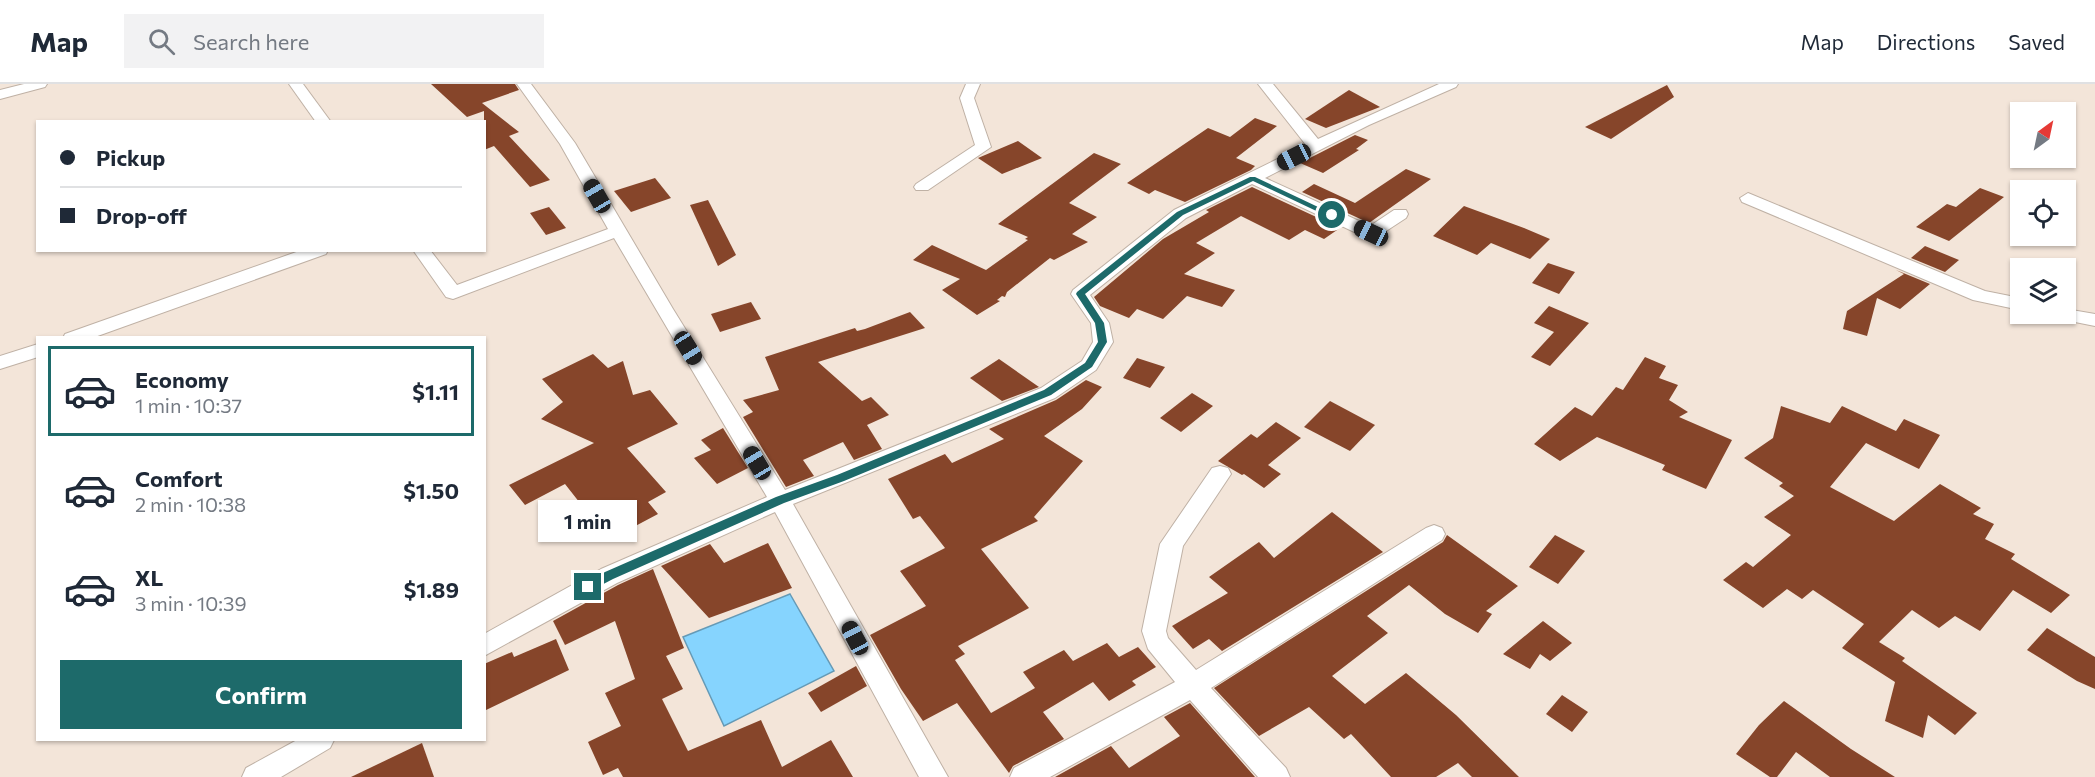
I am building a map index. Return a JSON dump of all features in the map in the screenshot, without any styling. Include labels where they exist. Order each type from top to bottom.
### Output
[{"type":"street","points":[[0,94],[40,84]]},
{"type":"street","points":[[296,84],[323,120]]},
{"type":"street","points":[[524,84],[567,143],[780,500],[933,777]]},
{"type":"street","points":[[922,187],[983,147],[967,98],[973,84]]},
{"type":"street","points":[[1265,84],[1316,147]]},
{"type":"street","points":[[486,645],[609,576],[780,500],[840,478],[1048,393],[1089,365],[1102,342],[1100,323],[1080,294],[1180,214],[1364,122],[1447,85]]},
{"type":"street","points":[[1252,178],[1371,233],[1400,214]]},
{"type":"street","points":[[1748,198],[1980,296],[2010,302]]},
{"type":"street","points":[[422,252],[453,293],[618,231]]},
{"type":"street","points":[[78,336],[314,252]]},
{"type":"street","points":[[2076,317],[2095,320]]},
{"type":"street","points":[[0,363],[36,351]]},
{"type":"street","points":[[1220,474],[1172,544],[1154,631],[1157,642],[1222,720],[1276,777]]},
{"type":"street","points":[[1024,777],[1194,685],[1434,534]]},
{"type":"street","points":[[256,777],[319,741]]},
{"type":"water","points":[[790,594],[834,671],[724,726],[683,637]]},
{"type":"building","points":[[431,84],[515,84],[519,90],[482,103],[519,132],[509,136],[550,180],[530,187],[494,146],[486,149],[484,111],[467,117]]},
{"type":"building","points":[[1667,85],[1674,97],[1611,139],[1585,127]]},
{"type":"building","points":[[1349,90],[1380,107],[1326,128],[1305,119]]},
{"type":"building","points":[[1255,118],[1277,126],[1236,158],[1255,166],[1251,170],[1185,202],[1155,190],[1149,194],[1127,183],[1208,128],[1230,137]]},
{"type":"building","points":[[1355,135],[1368,140],[1356,149],[1359,150],[1323,173],[1300,163]]},
{"type":"building","points":[[1018,141],[1042,158],[1002,174],[978,158]]},
{"type":"building","points":[[1094,153],[1121,164],[1069,203],[1097,217],[1072,234],[1088,242],[1054,260],[1050,258],[1007,292],[1005,297],[1002,296],[997,300],[1000,301],[977,315],[942,290],[960,279],[913,260],[932,245],[986,270],[1028,240],[1025,239],[1028,237],[998,224]]},
{"type":"building","points":[[1406,169],[1431,179],[1369,223],[1302,192],[1314,184],[1355,203]]},
{"type":"building","points":[[655,178],[671,198],[631,212],[614,191]]},
{"type":"building","points":[[1252,187],[1340,228],[1324,239],[1305,230],[1289,240],[1241,216],[1196,243],[1215,253],[1184,274],[1235,290],[1222,307],[1187,296],[1163,319],[1137,309],[1129,318],[1100,306],[1094,297],[1163,239],[1209,212],[1206,210]]},
{"type":"building","points":[[1980,188],[2004,197],[1949,241],[1916,227],[1947,204],[1956,207]]},
{"type":"building","points":[[708,200],[736,255],[718,266],[690,205]]},
{"type":"building","points":[[1464,206],[1550,239],[1530,259],[1491,243],[1477,255],[1433,236]]},
{"type":"building","points":[[549,207],[566,228],[546,235],[530,213]]},
{"type":"building","points":[[1925,246],[1959,260],[1945,272],[1911,258]]},
{"type":"building","points":[[1548,263],[1575,272],[1559,294],[1532,283]]},
{"type":"building","points":[[1896,270],[1930,284],[1900,309],[1877,298],[1867,336],[1843,329],[1847,311],[1904,274]]},
{"type":"building","points":[[751,302],[761,319],[720,332],[711,314]]},
{"type":"building","points":[[1549,306],[1589,323],[1550,366],[1531,357],[1554,332],[1534,323]]},
{"type":"building","points":[[910,312],[925,328],[818,362],[862,401],[871,397],[889,415],[867,425],[882,449],[854,460],[843,442],[803,460],[814,476],[786,487],[743,417],[753,412],[743,400],[779,390],[765,357],[855,328],[857,331],[865,329]]},
{"type":"building","points":[[593,354],[608,368],[623,361],[633,395],[650,390],[678,424],[627,448],[666,492],[648,502],[658,514],[609,540],[565,484],[525,505],[509,485],[594,443],[541,419],[563,402],[542,379]]},
{"type":"building","points":[[1645,357],[1666,366],[1659,378],[1678,385],[1669,400],[1688,412],[1679,417],[1732,440],[1706,489],[1662,470],[1665,465],[1597,437],[1560,461],[1534,444],[1575,407],[1592,416],[1616,387],[1623,390]]},
{"type":"building","points":[[1137,358],[1165,367],[1150,388],[1123,378]]},
{"type":"building","points":[[999,359],[1039,387],[1002,401],[970,378]]},
{"type":"building","points":[[1086,380],[1102,387],[1082,409],[1044,436],[1083,461],[1034,517],[1038,521],[981,549],[1029,608],[958,646],[965,654],[955,660],[991,713],[1035,688],[1023,672],[1064,650],[1073,661],[1107,643],[1119,657],[1138,647],[1156,667],[1132,681],[1136,685],[1109,701],[1093,682],[1043,712],[1064,739],[1013,766],[1009,773],[957,703],[923,721],[901,689],[870,635],[926,606],[900,571],[945,548],[920,516],[913,519],[888,479],[945,454],[952,463],[1004,439],[989,429],[1056,400]]},
{"type":"building","points":[[1192,393],[1213,406],[1181,432],[1160,418]]},
{"type":"building","points":[[1330,401],[1375,425],[1350,451],[1304,427]]},
{"type":"building","points":[[1781,406],[1830,423],[1842,406],[1896,431],[1904,419],[1940,435],[1919,469],[1866,443],[1830,487],[1894,521],[1940,484],[1981,508],[1973,514],[1994,524],[1985,539],[2015,554],[2011,559],[2070,595],[2051,613],[2013,590],[1980,631],[1955,616],[1939,628],[1912,610],[1879,642],[1905,658],[1902,661],[1977,713],[1955,735],[1928,715],[1923,738],[1885,721],[1895,682],[1842,648],[1864,624],[1813,590],[1802,599],[1787,589],[1763,608],[1723,580],[1746,562],[1753,567],[1791,535],[1764,517],[1794,496],[1779,486],[1783,483],[1744,458],[1773,438]]},
{"type":"building","points":[[1276,422],[1301,438],[1268,465],[1281,474],[1264,488],[1244,474],[1218,461],[1251,434],[1257,438]]},
{"type":"building","points":[[723,428],[748,468],[717,484],[694,458],[711,450],[701,440]]},
{"type":"building","points":[[1332,512],[1383,552],[1222,651],[1209,639],[1193,649],[1172,626],[1228,593],[1209,577],[1259,542],[1274,558]]},
{"type":"building","points":[[1447,535],[1518,586],[1486,611],[1492,614],[1478,633],[1445,614],[1409,585],[1367,616],[1388,633],[1332,676],[1365,704],[1406,673],[1456,715],[1519,777],[1472,777],[1458,763],[1436,777],[1391,777],[1351,734],[1344,739],[1309,707],[1259,736],[1214,688],[1443,542]]},
{"type":"building","points":[[1555,535],[1585,551],[1558,584],[1529,567]]},
{"type":"building","points":[[768,543],[792,588],[709,618],[661,566],[710,544],[724,563]]},
{"type":"building","points":[[653,569],[684,648],[666,656],[683,689],[662,699],[688,751],[761,720],[782,767],[831,740],[853,777],[623,777],[618,768],[603,775],[588,742],[621,726],[605,693],[635,679],[615,621],[565,645],[553,621],[618,585]]},
{"type":"building","points":[[1543,621],[1572,643],[1550,661],[1540,654],[1530,669],[1503,654]]},
{"type":"building","points":[[2047,628],[2095,657],[2095,689],[2077,681],[2027,650]]},
{"type":"building","points":[[556,639],[569,670],[486,710],[486,663],[512,652],[514,657]]},
{"type":"building","points":[[856,666],[867,686],[821,712],[808,693]]},
{"type":"building","points":[[1562,695],[1588,712],[1572,732],[1546,714]]},
{"type":"building","points":[[1784,701],[1895,777],[1830,777],[1796,752],[1777,777],[1770,777],[1736,754],[1759,725]]},
{"type":"building","points":[[1190,703],[1255,777],[1055,777],[1111,746],[1129,768],[1180,736],[1164,717]]},
{"type":"building","points":[[422,743],[434,777],[351,777]]},
{"type":"route","points":[[588,587],[780,500],[840,478],[1048,393],[1089,365],[1102,342],[1100,323],[1080,294],[1127,254],[1180,214],[1252,178],[1332,215]]}]
